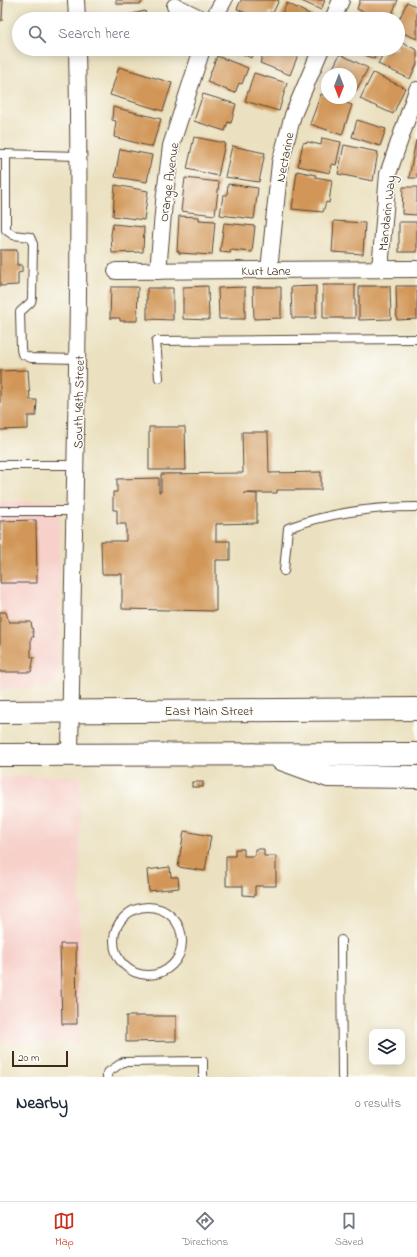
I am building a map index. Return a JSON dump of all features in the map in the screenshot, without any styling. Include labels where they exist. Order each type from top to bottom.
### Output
[{"type":"main road","name":"East Main Street","points":[[0,712],[417,709]]},
{"type":"main road","points":[[265,754],[328,776],[417,777]]},
{"type":"main road","points":[[0,755],[417,754]]},
{"type":"street","points":[[76,0],[77,12]]},
{"type":"street","points":[[217,12],[224,0]]},
{"type":"street","points":[[337,12],[341,0]]},
{"type":"street","points":[[175,6],[187,12]]},
{"type":"street","name":"South 48th Street","points":[[70,755],[77,465],[80,156],[77,56]]},
{"type":"street","name":"Orange Avenue","points":[[158,271],[171,146],[200,56]]},
{"type":"street","name":"Nectarine","points":[[269,270],[280,162],[293,115],[318,56]]},
{"type":"street","name":"Mandarin Way","points":[[380,269],[388,174],[417,90]]},
{"type":"street","name":"Kurt Lane","points":[[116,271],[417,269]]},
{"type":"lane","points":[[78,359],[31,358],[22,354],[20,312],[31,302],[32,298],[33,244],[30,237],[12,235],[6,230],[3,154],[80,156]]},
{"type":"lane","points":[[159,378],[156,341],[417,339]]},
{"type":"lane","points":[[0,465],[77,465]]},
{"type":"lane","points":[[284,571],[288,528],[314,518],[378,507],[417,507]]},
{"type":"lane","points":[[0,511],[76,511]]},
{"type":"lane","points":[[152,906],[164,910],[173,917],[180,927],[182,939],[181,950],[173,963],[160,973],[149,975],[138,974],[128,969],[121,962],[115,952],[113,942],[115,930],[121,920],[129,912],[140,907],[152,906]]},
{"type":"lane","points":[[341,940],[342,1077]]},
{"type":"lane","points":[[107,1077],[107,1073],[123,1062],[203,1061],[203,1077]]},
{"type":"shaded area","points":[[0,501],[60,501],[60,669],[54,684],[48,688],[0,689]]},
{"type":"shaded area","points":[[0,776],[80,776],[80,1043],[0,1043]]},
{"type":"building","points":[[0,0],[3,1],[2,21],[0,20]]},
{"type":"building","points":[[116,0],[143,0],[141,4],[116,4]]},
{"type":"building","points":[[241,0],[279,0],[273,12],[244,12],[237,9]]},
{"type":"building","points":[[299,0],[325,0],[321,10]]},
{"type":"building","points":[[360,0],[398,0],[393,12],[364,12],[357,9]]},
{"type":"building","points":[[407,2],[417,7],[417,39],[405,34],[405,12],[402,12]]},
{"type":"building","points":[[287,3],[305,12],[282,12]]},
{"type":"building","points":[[405,44],[417,50],[417,64],[410,79],[378,64],[382,56],[405,56]]},
{"type":"building","points":[[217,56],[248,68],[242,84],[239,83],[235,93],[207,82]]},
{"type":"building","points":[[262,56],[298,56],[290,75],[260,63]]},
{"type":"building","points":[[339,56],[344,56],[368,68],[357,89],[357,68],[333,68]]},
{"type":"building","points":[[367,56],[375,56],[374,59]]},
{"type":"building","points":[[119,67],[172,83],[163,111],[110,95]]},
{"type":"building","points":[[254,73],[287,83],[279,111],[245,101]]},
{"type":"building","points":[[373,73],[405,88],[393,114],[360,99]]},
{"type":"building","points":[[203,94],[236,104],[231,123],[228,122],[225,131],[194,121]]},
{"type":"building","points":[[321,94],[321,104],[352,105],[342,135],[310,124]]},
{"type":"building","points":[[113,107],[161,119],[152,147],[114,137],[116,121],[112,120]]},
{"type":"building","points":[[357,120],[386,129],[380,146],[352,137]]},
{"type":"building","points":[[194,137],[225,143],[218,176],[187,169]]},
{"type":"building","points":[[322,138],[341,142],[336,165],[332,164],[330,173],[298,166],[303,143],[308,142],[321,145]]},
{"type":"building","points":[[416,140],[417,178],[409,178]]},
{"type":"building","points":[[344,145],[378,152],[373,181],[338,174]]},
{"type":"building","points":[[232,146],[265,153],[259,182],[225,177]]},
{"type":"building","points":[[120,149],[152,155],[147,182],[115,177]]},
{"type":"building","points":[[297,171],[316,175],[315,177],[332,180],[329,203],[326,202],[323,212],[292,209]]},
{"type":"building","points":[[185,178],[219,182],[215,215],[181,211]]},
{"type":"building","points":[[228,184],[258,188],[254,219],[220,215],[223,195],[227,195]]},
{"type":"building","points":[[115,185],[148,191],[144,220],[113,216]]},
{"type":"building","points":[[403,187],[417,187],[417,215],[402,214]]},
{"type":"building","points":[[179,216],[199,217],[199,220],[215,221],[212,255],[179,253],[179,251],[177,251]]},
{"type":"building","points":[[334,221],[365,223],[363,254],[332,252]]},
{"type":"building","points":[[399,222],[417,222],[417,252],[399,252]]},
{"type":"building","points":[[224,223],[255,226],[252,252],[231,250],[230,253],[220,252]]},
{"type":"building","points":[[113,224],[144,227],[143,252],[112,253],[111,234]]},
{"type":"building","points":[[0,250],[17,250],[17,265],[22,265],[22,272],[18,273],[18,285],[0,286]]},
{"type":"building","points":[[323,285],[355,285],[355,318],[323,318]]},
{"type":"building","points":[[208,286],[209,320],[183,319],[183,287]]},
{"type":"building","points":[[316,286],[316,318],[292,318],[291,287]]},
{"type":"building","points":[[359,286],[390,286],[391,319],[359,320]]},
{"type":"building","points":[[396,286],[417,286],[417,319],[397,320]]},
{"type":"building","points":[[111,287],[138,287],[137,321],[120,321],[120,318],[110,318]]},
{"type":"building","points":[[245,287],[245,319],[219,319],[218,288]]},
{"type":"building","points":[[253,287],[281,287],[281,318],[254,319]]},
{"type":"building","points":[[147,288],[173,288],[173,320],[147,319]]},
{"type":"building","points":[[28,370],[30,400],[37,400],[36,416],[28,416],[28,429],[0,430],[0,371]]},
{"type":"building","points":[[149,427],[185,427],[186,470],[149,470]]},
{"type":"building","points":[[242,432],[268,432],[269,473],[321,472],[321,490],[277,490],[277,493],[244,493],[257,494],[257,523],[216,524],[216,541],[230,541],[230,560],[216,560],[216,611],[122,609],[122,574],[102,574],[101,541],[126,541],[126,524],[117,524],[117,510],[113,510],[113,492],[117,492],[117,479],[159,478],[159,492],[161,492],[161,474],[243,473]]},
{"type":"building","points":[[36,520],[37,583],[0,583],[0,521]]},
{"type":"building","points":[[0,612],[6,612],[9,622],[31,622],[34,637],[31,637],[31,657],[34,657],[31,672],[0,672]]},
{"type":"building","points":[[192,782],[203,782],[203,787],[192,787]]},
{"type":"building","points":[[184,831],[211,836],[205,871],[178,867]]},
{"type":"building","points":[[235,849],[244,849],[244,856],[255,856],[255,849],[264,849],[264,856],[276,856],[276,886],[255,886],[255,896],[243,895],[243,886],[226,886],[226,856],[235,856]]},
{"type":"building","points":[[170,867],[171,877],[178,877],[179,888],[149,891],[147,870]]},
{"type":"building","points":[[60,944],[76,944],[77,1024],[62,1024]]},
{"type":"building","points":[[126,1016],[176,1016],[176,1041],[126,1042]]}]
